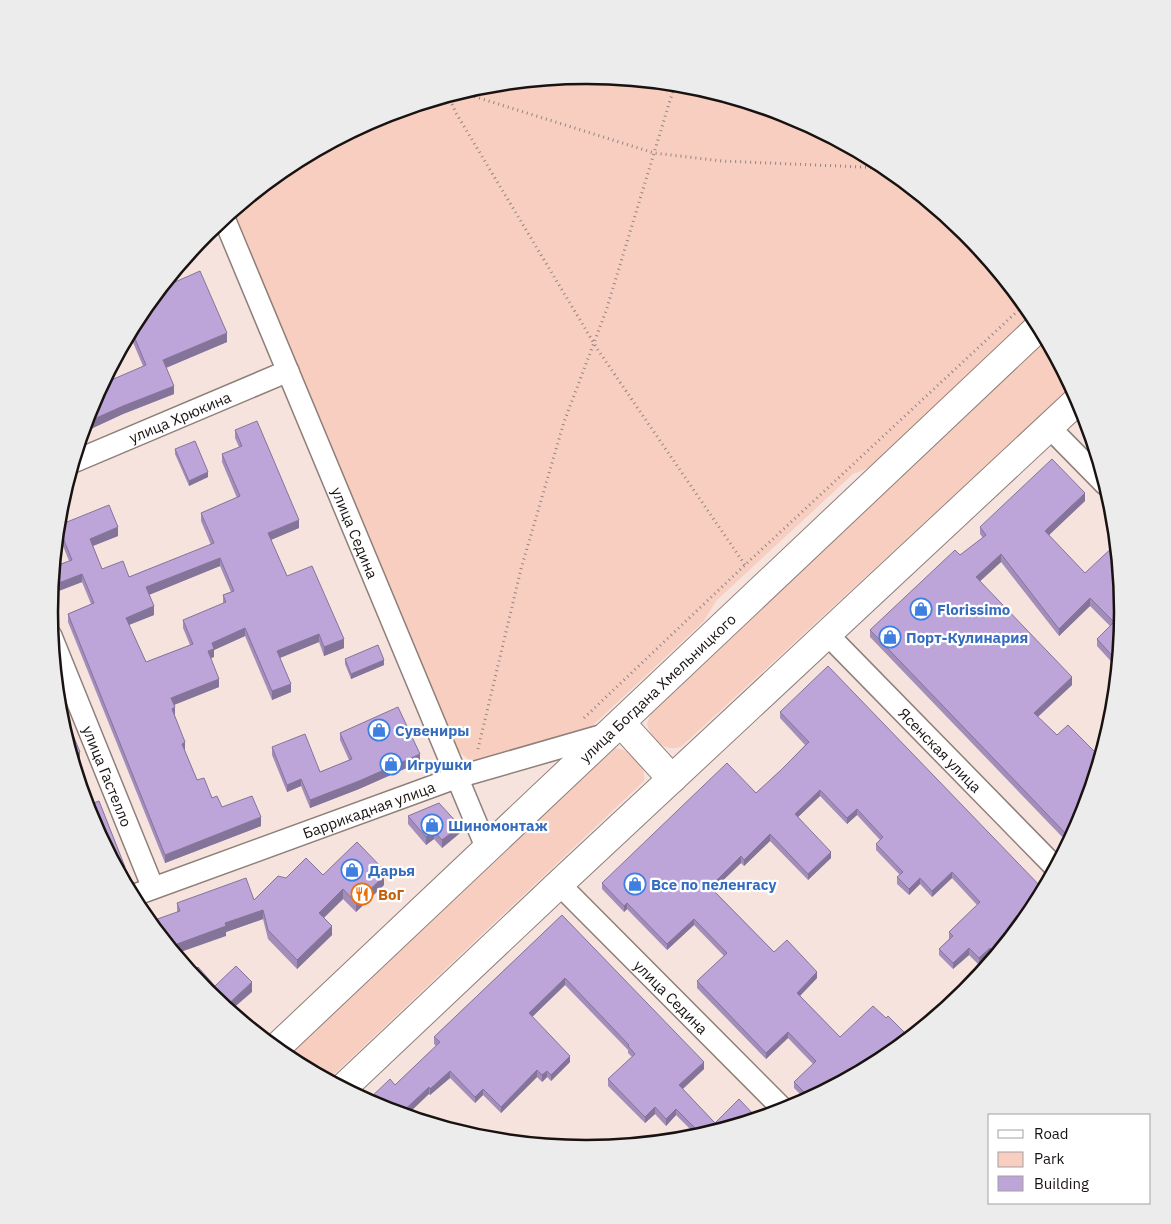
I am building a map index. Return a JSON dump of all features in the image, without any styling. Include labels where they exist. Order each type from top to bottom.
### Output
[{"type":"main road","name":"улица Богдана Хмельницкого","points":[[281,1043],[1033,332]]},
{"type":"main road","points":[[348,1084],[1071,406]]},
{"type":"main road","points":[[616,728],[672,778]]},
{"type":"street","name":"улица Седина","points":[[227,225],[288,371],[465,775],[487,849]]},
{"type":"street","name":"улица Хрюкина","points":[[80,459],[288,371]]},
{"type":"street","points":[[1049,427],[1096,475]]},
{"type":"street","name":"Ясенская улица","points":[[827,634],[1050,862]]},
{"type":"street","name":"улица Гастелло","points":[[60,658],[153,888]]},
{"type":"street","name":"Баррикадная улица","points":[[139,893],[465,775],[616,728]]},
{"type":"street","name":"улица Седина","points":[[559,884],[778,1104]]},
{"type":"path","points":[[465,775],[521,569],[564,422],[606,311],[673,92]]},
{"type":"path","points":[[473,96],[654,153],[722,160],[870,167]]},
{"type":"path","points":[[451,102],[594,343],[745,565]]},
{"type":"path","points":[[581,721],[1018,310]]},
{"type":"green space","points":[[586,84],[620,85],[689,94],[755,112],[788,124],[819,138],[879,173],[934,215],[982,264],[1027,322],[875,465],[853,474],[717,600],[703,622],[592,726],[583,732],[480,764],[472,762],[458,751],[234,218],[292,173],[352,138],[383,124],[449,102],[482,94],[551,85]]},
{"type":"green space","points":[[1040,343],[1065,392],[682,746],[676,748],[665,747],[656,740],[647,724],[651,713]]},
{"type":"green space","points":[[615,748],[627,751],[637,759],[643,769],[644,781],[333,1075],[293,1052]]},
{"type":"building","points":[[200,271],[227,333],[163,360],[174,386],[95,419],[111,380],[146,365],[135,337],[146,319],[175,282]]},
{"type":"building","points":[[257,421],[299,520],[268,533],[287,576],[312,566],[344,639],[324,647],[319,634],[277,651],[291,684],[272,691],[245,628],[212,643],[214,649],[208,651],[219,679],[171,698],[175,707],[172,709],[185,742],[182,744],[197,780],[204,778],[212,798],[217,796],[222,807],[252,796],[261,817],[165,855],[68,614],[94,603],[82,574],[59,583],[60,564],[72,560],[63,538],[66,520],[67,522],[109,505],[118,527],[90,539],[102,569],[123,561],[129,577],[214,543],[201,513],[240,496],[222,454],[242,446],[235,430]],"holes":[[[220,558],[234,591],[223,595],[226,602],[183,620],[193,644],[146,662],[126,618],[154,606],[146,587]]]},
{"type":"building","points":[[195,441],[208,472],[189,481],[175,449]]},
{"type":"building","points":[[1052,459],[1085,493],[1045,531],[1085,573],[1110,550],[1113,621],[1090,598],[1059,629],[1001,554],[976,577],[1072,677],[1034,713],[1057,735],[1068,725],[1095,752],[1065,833],[870,630],[955,550],[960,555],[986,535],[980,527]]},
{"type":"building","points":[[1113,623],[1111,655],[1097,639]]},
{"type":"building","points":[[378,645],[384,660],[351,674],[345,659]]},
{"type":"building","points":[[828,666],[1038,884],[1025,905],[991,949],[979,958],[969,948],[953,963],[939,949],[953,936],[949,932],[980,902],[952,872],[932,891],[920,878],[909,889],[897,877],[903,872],[876,844],[883,837],[857,809],[847,818],[820,790],[795,814],[831,852],[808,874],[770,834],[744,860],[741,856],[710,887],[774,952],[787,940],[817,972],[797,993],[840,1037],[873,1006],[886,1018],[888,1016],[905,1033],[849,1069],[805,1093],[794,1082],[816,1061],[788,1032],[766,1053],[697,981],[727,953],[694,919],[667,944],[627,903],[624,906],[602,883],[727,763],[756,793],[781,770],[809,742],[780,712]]},
{"type":"building","points":[[398,707],[420,754],[310,800],[301,779],[287,785],[272,747],[305,734],[320,772],[352,759],[340,733]]},
{"type":"building","points":[[71,731],[80,752],[77,754]]},
{"type":"building","points":[[99,801],[125,867],[124,868],[112,846],[94,803]]},
{"type":"building","points":[[439,803],[460,826],[442,840],[434,831],[426,837],[408,816]]},
{"type":"building","points":[[357,842],[384,870],[384,876],[356,903],[343,889],[319,913],[332,926],[297,960],[268,930],[263,910],[225,923],[226,926],[176,944],[157,919],[180,911],[177,903],[246,878],[254,900],[278,876],[286,878],[306,858],[323,875]]},
{"type":"building","points":[[562,915],[704,1062],[679,1085],[715,1123],[739,1099],[752,1113],[695,1128],[676,1109],[666,1119],[655,1107],[645,1117],[608,1079],[635,1054],[629,1045],[565,978],[529,1013],[570,1056],[551,1075],[547,1071],[542,1075],[537,1070],[501,1107],[483,1089],[475,1097],[450,1071],[406,1108],[373,1095],[390,1079],[395,1085],[440,1042],[434,1037]]},
{"type":"building","points":[[236,966],[252,982],[230,1002],[197,968],[198,967],[215,986]]},
{"type":"place","name":"Florissimo","points":[[921,609]]},
{"type":"place","name":"Порт-Кулинария","points":[[890,637]]},
{"type":"place","name":"Сувениры","points":[[379,730]]},
{"type":"place","name":"Игрушки","points":[[391,764]]},
{"type":"place","name":"Шиномонтаж","points":[[432,825]]},
{"type":"place","name":"Дарья","points":[[352,870]]},
{"type":"place","name":"Все по пеленгасу","points":[[635,884]]},
{"type":"place","name":"ВоГ","points":[[362,894]]}]
